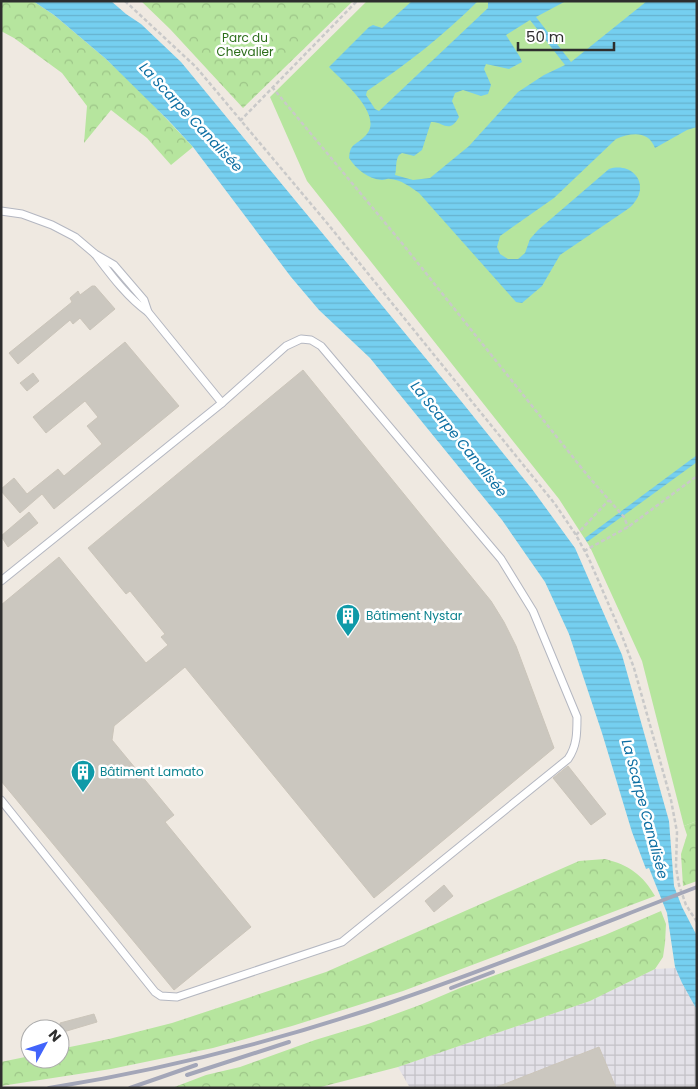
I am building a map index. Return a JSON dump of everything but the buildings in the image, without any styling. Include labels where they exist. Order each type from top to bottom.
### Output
[{"type":"lane","points":[[1,211],[22,214],[52,225],[75,237],[96,254],[107,270],[137,304],[148,312],[222,403]]},
{"type":"lane","points":[[1,581],[222,403],[286,346],[301,340],[311,340],[321,346],[501,559],[533,612],[577,717],[577,735],[574,750],[568,759],[342,942],[177,997],[161,996],[155,992],[1,800]]},
{"type":"path","points":[[125,1],[196,67],[327,223],[555,504],[576,535],[621,633],[634,668],[671,800],[677,832],[676,867],[679,885],[686,905],[697,922]]},
{"type":"path","points":[[240,121],[357,1]]},
{"type":"path","points":[[272,87],[401,242],[624,517],[628,527]]},
{"type":"path","points":[[584,551],[628,527],[697,476]]},
{"type":"path","points":[[576,535],[609,500]]},
{"type":"shaded area","points":[[676,968],[697,1010],[697,1088],[410,1088],[398,1067],[590,1001],[655,969]]},
{"type":"green space","points":[[1,1],[33,1],[54,15],[106,59],[141,92],[193,147],[171,165],[147,138],[111,110],[84,143],[87,106],[62,73],[14,38],[1,31]]},
{"type":"green space","name":"Parc du Chevalier","points":[[141,1],[353,1],[243,108],[170,29]]},
{"type":"green space","points":[[367,1],[697,1],[697,821],[684,826],[642,661],[590,547],[559,499],[307,181],[270,97]]},
{"type":"green space","points":[[697,821],[697,881],[683,886],[681,854],[687,835],[684,826]]},
{"type":"green space","points":[[605,859],[621,864],[646,882],[655,896],[403,991],[292,1026],[213,1048],[111,1069],[1,1086],[1,1062],[20,1058],[20,1069],[70,1069],[70,1047],[172,1023],[326,972],[579,861]]},
{"type":"green space","points":[[661,911],[666,924],[665,943],[663,957],[655,969],[590,1001],[398,1067],[317,1088],[172,1088],[206,1075],[240,1067],[315,1040],[368,1024],[605,935]]},
{"type":"water","name":"La Scarpe Canalisée","points":[[33,1],[111,1],[141,24],[181,62],[461,401],[532,489],[575,548],[622,655],[669,821],[674,886],[682,907],[697,936],[697,1010],[675,967],[667,913],[649,868],[646,869],[632,832],[569,634],[545,582],[502,520],[370,358],[319,310],[291,277],[193,147],[106,59],[54,15]]},
{"type":"water","points":[[412,1],[478,1],[425,49],[367,91],[366,95],[375,109],[379,111],[488,8],[488,1],[566,1],[536,17],[571,62],[647,1],[697,1],[697,127],[687,130],[655,148],[648,138],[638,134],[616,139],[554,198],[500,236],[497,247],[500,254],[508,259],[518,259],[525,253],[530,239],[538,230],[609,169],[617,168],[631,171],[639,182],[638,196],[631,206],[560,255],[542,286],[522,303],[516,302],[419,193],[398,180],[382,180],[367,176],[349,158],[352,147],[370,129],[370,120],[367,110],[360,100],[329,67],[369,27],[373,25],[382,28]],"holes":[[[530,20],[565,65],[544,75],[518,92],[469,146],[430,178],[413,180],[395,175],[399,155],[402,153],[414,156],[422,150],[431,122],[449,126],[459,117],[452,101],[455,93],[463,90],[481,96],[488,94],[491,85],[484,69],[486,64],[509,69],[522,62],[506,35]]]},
{"type":"water","points":[[697,455],[697,462],[587,542],[585,538]]},
{"type":"railway","points":[[49,1088],[92,1081],[219,1053],[345,1017],[464,977],[697,887]]},
{"type":"railway","points":[[451,988],[493,972]]},
{"type":"railway","points":[[187,1075],[289,1042]]},
{"type":"railway","points":[[130,1088],[196,1065]]},
{"type":"place","name":"Bâtiment Nystar","points":[[348,637]]},
{"type":"place","name":"Bâtiment Lamato","points":[[83,793]]}]
